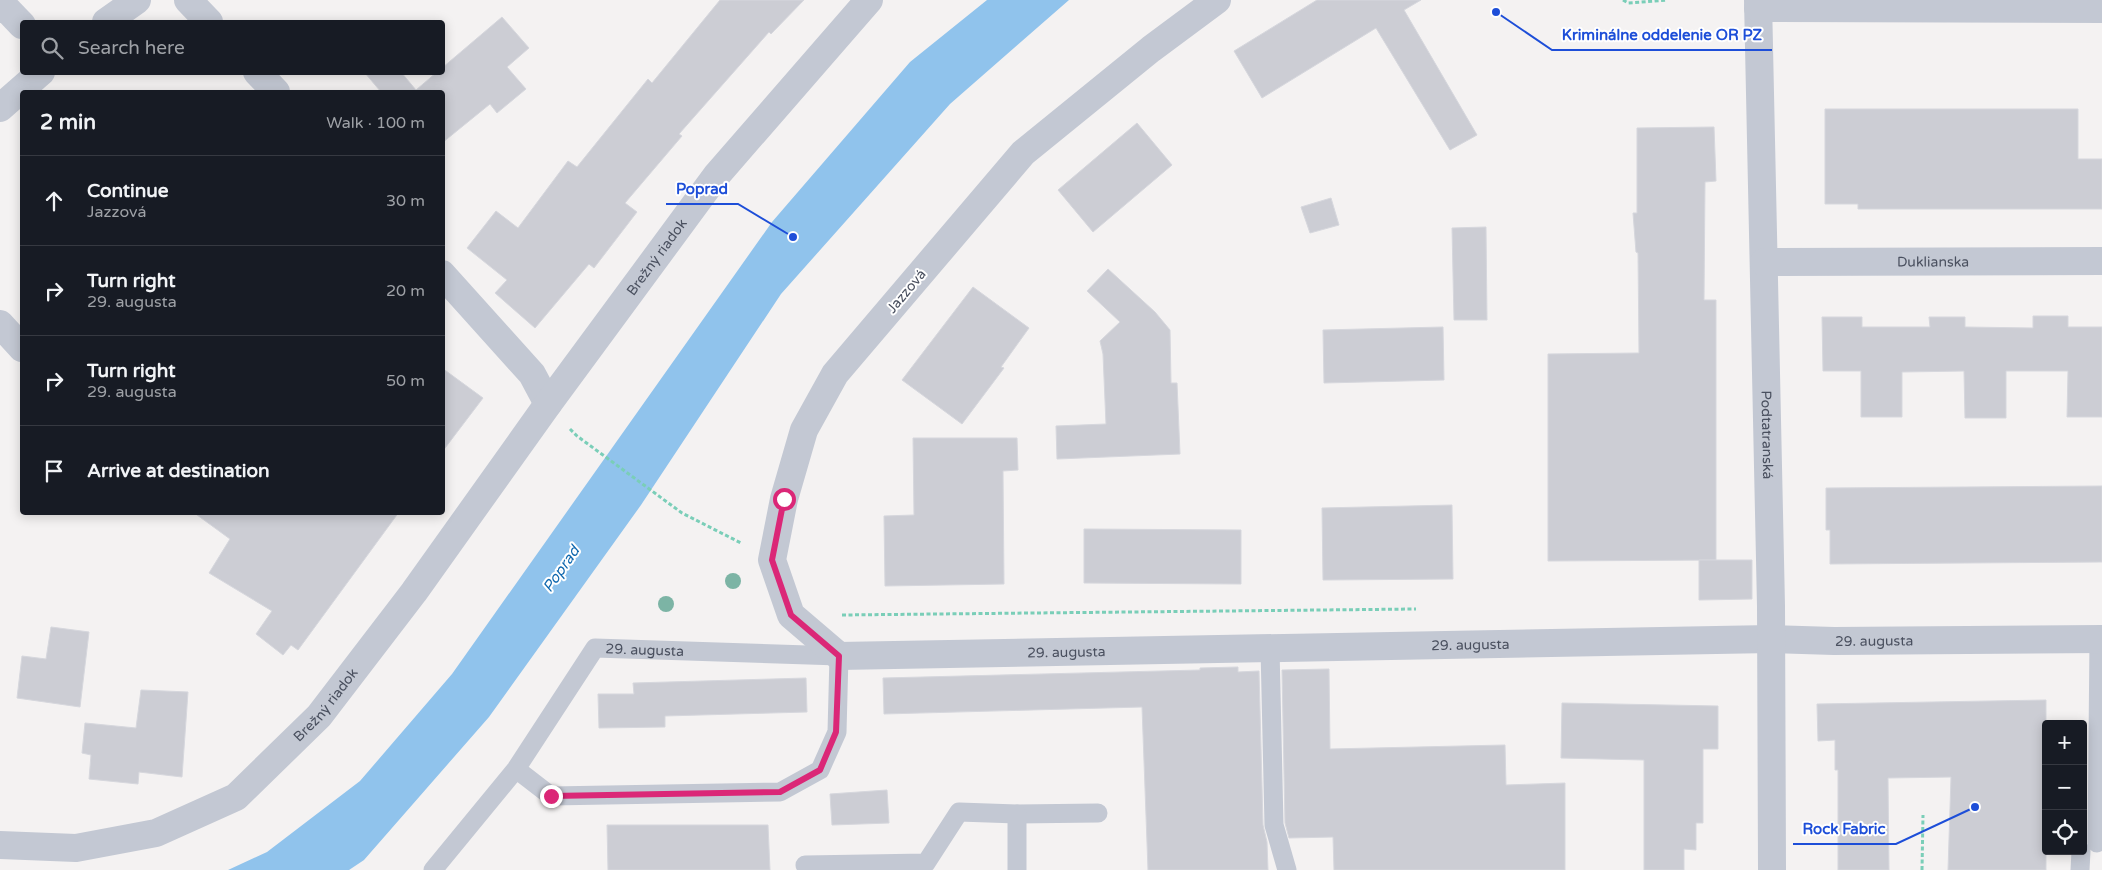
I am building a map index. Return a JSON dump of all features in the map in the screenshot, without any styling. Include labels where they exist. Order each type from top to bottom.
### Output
[{"type":"street","points":[[109,20],[137,0]]},
{"type":"street","points":[[188,0],[207,20]]},
{"type":"street","name":"Brežný riadok","points":[[0,845],[76,848],[156,834],[236,797],[319,716],[414,592],[548,404],[716,176],[869,0]]},
{"type":"street","name":"Jazzová","points":[[772,560],[784,499],[804,430],[835,374],[1023,154],[1150,49],[1217,0]]},
{"type":"street","points":[[0,2],[20,23]]},
{"type":"street","points":[[1758,4],[1866,4],[2102,9]]},
{"type":"street","name":"Podtatranská","points":[[1758,4],[1764,262],[1772,870]]},
{"type":"street","points":[[20,90],[38,75]]},
{"type":"street","points":[[260,75],[274,90]]},
{"type":"street","points":[[0,108],[20,90]]},
{"type":"street","name":"Duklianska","points":[[1764,262],[2102,262]]},
{"type":"street","points":[[445,277],[532,374],[548,404]]},
{"type":"street","points":[[0,324],[20,346]]},
{"type":"street","points":[[772,560],[791,615],[839,656]]},
{"type":"street","name":"29. augusta","points":[[839,656],[1770,639],[1834,641],[2100,639]]},
{"type":"lane","points":[[2080,870],[2091,847],[2100,639]]},
{"type":"lane","name":"29. augusta","points":[[433,870],[516,769],[595,648],[839,656]]},
{"type":"lane","points":[[1270,648],[1274,824],[1287,870]]},
{"type":"lane","points":[[516,769],[551,796],[780,792],[820,770],[836,732],[839,656]]},
{"type":"lane","points":[[805,866],[926,863],[959,812],[1017,814],[1098,813]]},
{"type":"lane","points":[[1017,814],[1017,870]]},
{"type":"path","points":[[1623,0],[1628,3],[1667,0]]},
{"type":"path","points":[[577,436],[682,512],[772,560]]},
{"type":"path","points":[[791,615],[1426,609]]},
{"type":"path","points":[[1922,870],[1923,815]]},
{"type":"water","points":[[987,0],[1069,0],[950,104],[781,294],[641,505],[489,717],[364,860],[349,870],[228,870],[267,852],[360,781],[452,674],[772,222],[910,62]]},
{"type":"building","points":[[720,0],[804,0],[771,34],[769,32],[679,134],[682,136],[625,203],[637,212],[594,268],[589,264],[535,328],[495,293],[507,280],[467,248],[496,211],[518,228],[568,161],[577,167],[648,79],[652,83]]},
{"type":"building","points":[[1317,0],[1421,0],[1404,10],[1477,135],[1450,150],[1376,28],[1262,98],[1234,51]]},
{"type":"building","points":[[502,17],[529,48],[507,67],[526,89],[497,113],[490,104],[445,141],[445,90],[416,90],[434,75],[445,75],[445,65]]},
{"type":"building","points":[[367,75],[404,75],[416,90],[379,90]]},
{"type":"building","points":[[1825,109],[2078,109],[2078,159],[2102,159],[2102,209],[1858,209],[1858,204],[1825,204]]},
{"type":"building","points":[[1137,123],[1172,165],[1093,232],[1058,190]]},
{"type":"building","points":[[1714,127],[1716,181],[1705,182],[1704,300],[1716,300],[1716,560],[1548,561],[1548,354],[1639,353],[1638,253],[1636,252],[1633,213],[1637,213],[1637,128]]},
{"type":"building","points":[[1331,198],[1339,225],[1310,233],[1301,207]]},
{"type":"building","points":[[1486,227],[1487,320],[1454,320],[1452,228]]},
{"type":"building","points":[[1108,269],[1155,312],[1170,330],[1171,383],[1177,383],[1180,454],[1057,459],[1056,426],[1106,424],[1103,354],[1100,341],[1120,322],[1087,291]]},
{"type":"building","points":[[973,287],[1029,328],[1001,367],[1004,368],[962,424],[902,380]]},
{"type":"building","points":[[2033,316],[2068,316],[2068,327],[2102,327],[2102,417],[2067,417],[2068,371],[2006,371],[2006,418],[1965,418],[1964,371],[1902,372],[1902,417],[1861,417],[1861,371],[1823,371],[1822,317],[1862,317],[1862,327],[1930,327],[1929,317],[1965,317],[1965,327],[2033,328]]},
{"type":"building","points":[[1443,327],[1444,380],[1324,383],[1323,330]]},
{"type":"building","points":[[445,370],[483,398],[445,448]]},
{"type":"building","points":[[913,438],[1017,438],[1018,470],[1003,471],[1004,584],[885,586],[884,516],[914,515]]},
{"type":"building","points":[[2102,486],[2102,562],[1830,564],[1830,530],[1826,530],[1826,488]]},
{"type":"building","points":[[1452,505],[1453,579],[1323,580],[1322,508]]},
{"type":"building","points":[[197,515],[397,515],[298,650],[291,645],[283,655],[256,634],[272,611],[209,573],[230,539]]},
{"type":"building","points":[[1084,529],[1241,530],[1241,584],[1084,583]]},
{"type":"building","points":[[1699,560],[1752,560],[1752,599],[1699,600]]},
{"type":"building","points":[[51,627],[89,632],[80,707],[17,698],[22,656],[46,659]]},
{"type":"building","points":[[1238,667],[1238,672],[1259,671],[1263,825],[1267,842],[1268,870],[1148,870],[1142,707],[884,714],[883,678],[1200,670],[1200,668]]},
{"type":"building","points":[[1329,669],[1330,749],[1505,745],[1506,785],[1565,783],[1565,870],[1334,870],[1333,837],[1289,838],[1285,823],[1282,670]]},
{"type":"building","points":[[806,678],[807,712],[665,716],[665,727],[599,728],[598,694],[634,694],[633,683]]},
{"type":"building","points":[[141,690],[188,692],[182,777],[139,772],[138,784],[89,779],[91,755],[82,753],[85,723],[136,728]]},
{"type":"building","points":[[2046,700],[2046,720],[2042,720],[2042,855],[2046,855],[2046,870],[1948,870],[1951,777],[1888,778],[1889,870],[1838,870],[1838,770],[1835,770],[1835,740],[1818,741],[1817,704]]},
{"type":"building","points":[[1562,703],[1718,706],[1718,749],[1703,749],[1703,823],[1696,823],[1696,850],[1684,849],[1684,870],[1644,870],[1644,760],[1561,758]]},
{"type":"building","points":[[887,790],[889,823],[832,825],[830,794]]},
{"type":"building","points":[[607,825],[768,825],[770,870],[608,870]]},
{"type":"place","name":"Kriminálne oddelenie OR PZ","points":[[1496,12]]},
{"type":"place","name":"Poprad","points":[[793,237]]},
{"type":"place","name":"Rock Fabric","points":[[1975,807]]},
{"type":"route","points":[[551,796],[780,792],[820,770],[836,732],[839,656],[791,615],[772,560],[784,499]]}]
